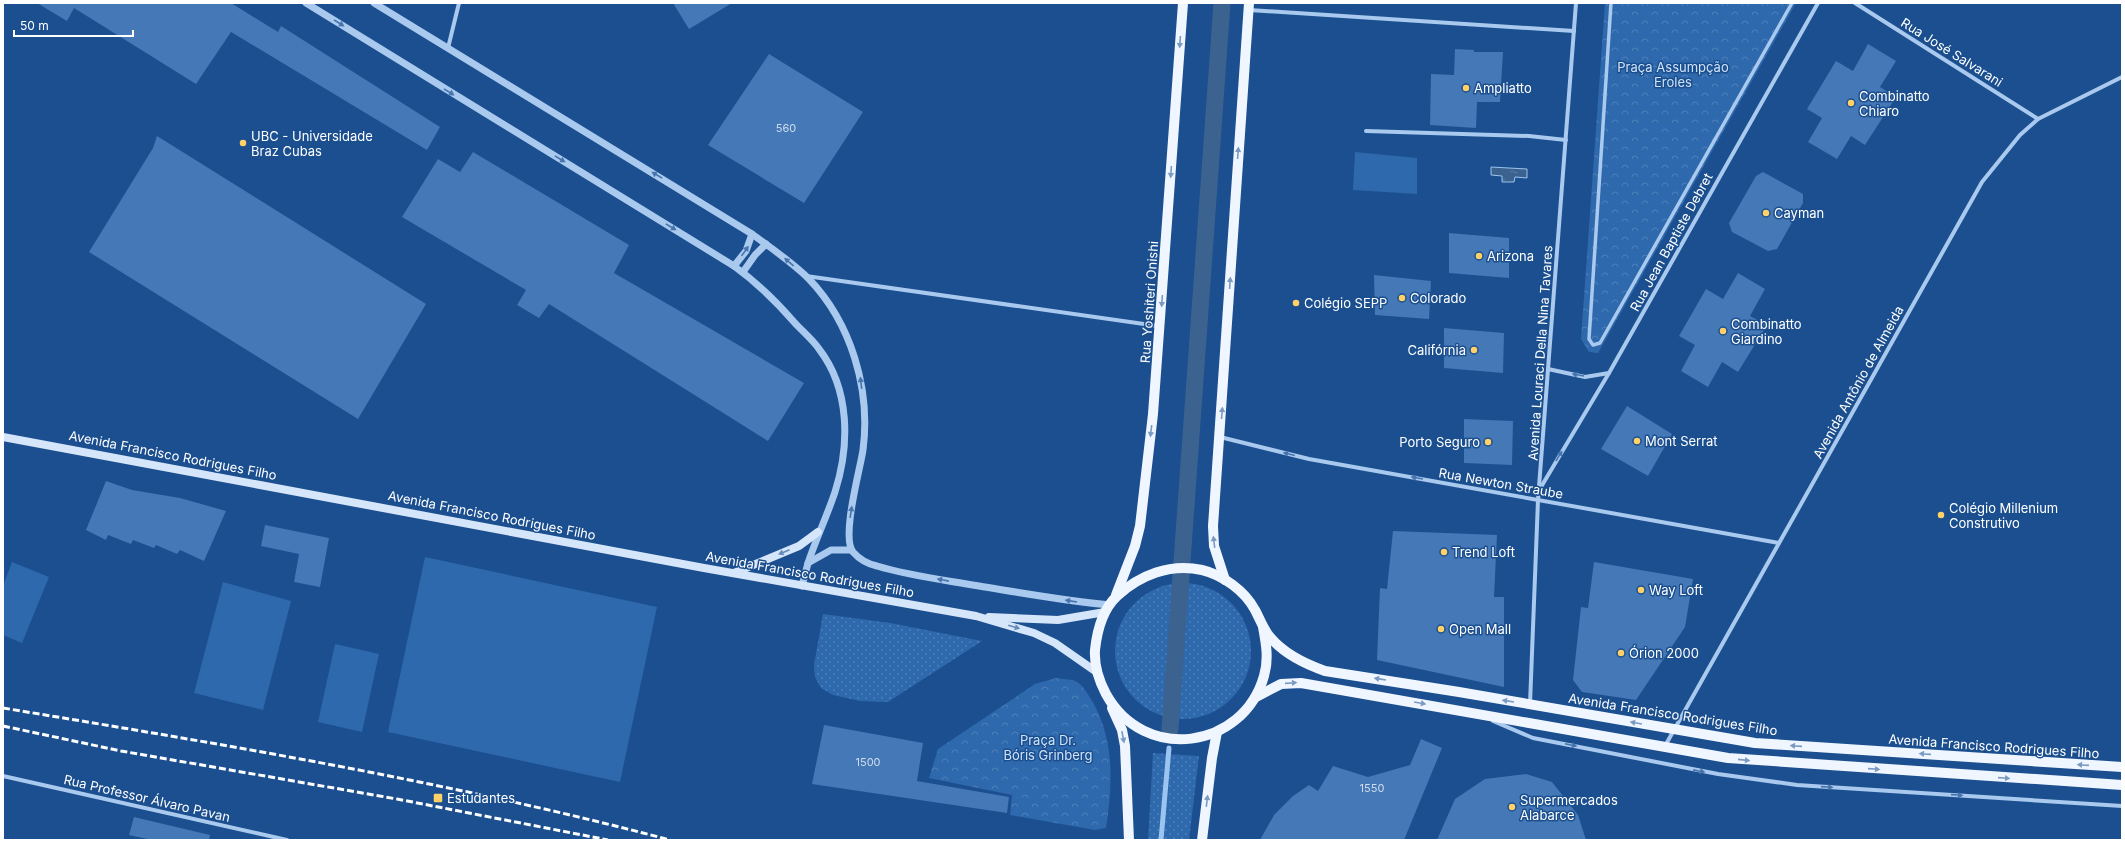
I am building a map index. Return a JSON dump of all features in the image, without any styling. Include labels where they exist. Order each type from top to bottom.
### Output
[{"type":"main road","name":"Rua Yoshiteri Onishi","points":[[1110,605],[1140,526],[1153,414],[1183,3]]},
{"type":"main road","points":[[1225,580],[1214,546],[1213,526],[1249,6]]},
{"type":"main road","name":"Avenida Francisco Rodrigues Filho","points":[[3,437],[802,586],[976,616],[1034,633],[1055,643],[1098,673]]},
{"type":"main road","points":[[734,573],[799,546],[818,532]]},
{"type":"main road","name":"Avenida Francisco Rodrigues Filho","points":[[1263,627],[1267,651],[1265,675],[1256,697],[1241,716],[1217,732],[1190,740],[1161,738],[1135,726],[1114,707],[1103,688],[1098,673],[1095,658],[1097,635],[1110,605],[1133,582],[1155,572],[1182,568],[1202,570],[1225,580],[1244,595],[1255,610],[1263,627],[1283,650],[1305,664],[1325,671],[1530,704],[1755,743],[2122,767]]},
{"type":"main road","name":"Avenida Francisco Rodrigues Filho","points":[[976,616],[1058,620],[1110,605]]},
{"type":"main road","name":"Avenida Francisco Rodrigues Filho","points":[[1256,697],[1281,684],[1301,683],[1728,758],[1764,762],[2122,785]]},
{"type":"main road","points":[[1103,688],[1122,730],[1129,840]]},
{"type":"main road","points":[[1202,840],[1212,758],[1217,732]]},
{"type":"street","points":[[306,3],[743,272],[787,313],[819,349],[830,366],[841,394],[845,415],[844,434],[835,491],[818,532],[802,586]]},
{"type":"street","points":[[374,3],[752,234],[806,276],[828,303],[850,341],[859,372],[863,403],[864,443],[850,523],[849,539],[851,550],[858,558],[877,567],[949,581],[1079,602],[1110,605]]},
{"type":"street","points":[[448,48],[459,3]]},
{"type":"street","name":"Avenida Louraci Della Nina Tavares","points":[[1530,704],[1538,500],[1576,3]]},
{"type":"street","points":[[1611,3],[1589,339],[1593,345],[1600,343],[1792,3]]},
{"type":"street","name":"Rua Jean Baptiste Debret","points":[[1540,489],[1609,373],[1818,3]]},
{"type":"street","name":"Rua José Salvarani","points":[[1855,3],[2038,119]]},
{"type":"street","points":[[1249,6],[1574,31]]},
{"type":"street","name":"Avenida Antônio de Almeida","points":[[1665,747],[1982,182],[2020,135],[2038,119],[2122,77]]},
{"type":"street","points":[[1366,131],[1529,136],[1566,140]]},
{"type":"street","points":[[734,266],[746,251],[752,234]]},
{"type":"street","points":[[743,272],[755,255],[766,244]]},
{"type":"street","points":[[806,276],[1160,327]]},
{"type":"street","points":[[1548,369],[1585,377],[1609,373]]},
{"type":"street","name":"Rua Newton Straube","points":[[1220,437],[1309,459],[1779,543]]},
{"type":"street","points":[[808,563],[831,550],[851,550]]},
{"type":"street","points":[[1477,714],[1533,738],[1718,774],[1798,785],[2122,806]]},
{"type":"street","name":"Rua Professor Álvaro Pavan","points":[[3,776],[287,840]]},
{"type":"green space","name":"Praça Assumpção Eroles","points":[[1605,3],[1796,3],[1598,353],[1589,352],[1581,339]]},
{"type":"green space","points":[[1355,152],[1417,158],[1417,194],[1353,190]]},
{"type":"green space","points":[[425,557],[657,607],[620,782],[388,732]]},
{"type":"green space","points":[[12,562],[49,577],[22,643],[3,635],[3,586]]},
{"type":"green space","points":[[223,582],[291,601],[263,710],[194,693]]},
{"type":"green space","points":[[1176,583],[1190,583],[1209,588],[1231,603],[1246,625],[1250,638],[1250,664],[1246,677],[1231,699],[1209,714],[1190,719],[1176,719],[1157,714],[1135,699],[1120,677],[1115,658],[1115,644],[1120,625],[1135,603],[1157,588]]},
{"type":"green space","points":[[823,614],[890,623],[982,641],[888,702],[860,701],[833,695],[821,688],[815,677],[814,665]]},
{"type":"green space","points":[[335,644],[379,654],[362,732],[318,722]]},
{"type":"green space","name":"Praça Dr. Bóris Grinberg","points":[[1056,678],[1068,679],[1081,685],[1088,694],[1104,727],[1108,743],[1111,777],[1106,828],[1095,830],[1010,815],[1012,795],[929,778],[938,749],[1035,684]]},
{"type":"green space","points":[[1153,753],[1199,756],[1189,840],[1148,840]]},
{"type":"water","points":[[1491,167],[1527,169],[1527,178],[1515,177],[1514,182],[1502,182],[1502,176],[1491,175]]},
{"type":"building","points":[[37,3],[231,3],[278,32],[281,26],[440,127],[427,150],[231,32],[196,84],[74,8],[67,21]]},
{"type":"building","points":[[673,3],[732,3],[689,29]]},
{"type":"building","name":"Combinatto Chiaro","points":[[1868,44],[1896,61],[1880,87],[1896,97],[1865,145],[1851,136],[1837,159],[1808,142],[1822,118],[1807,109],[1836,61],[1853,71]]},
{"type":"building","name":"Ampliatto","points":[[1455,49],[1474,50],[1474,52],[1503,52],[1500,102],[1477,102],[1476,128],[1430,125],[1431,74],[1454,75]]},
{"type":"building","points":[[769,54],[863,112],[804,203],[708,145]]},
{"type":"building","points":[[157,136],[426,304],[358,419],[89,252],[153,148]]},
{"type":"building","points":[[473,152],[629,245],[614,273],[804,383],[768,441],[549,304],[539,318],[517,305],[526,290],[402,217],[438,159],[460,172]]},
{"type":"building","name":"Cayman","points":[[1763,172],[1803,194],[1803,203],[1777,249],[1768,251],[1732,232],[1729,223],[1756,176]]},
{"type":"building","name":"Arizona","points":[[1449,233],[1509,238],[1509,278],[1449,273]]},
{"type":"building","name":"Combinatto Giardino","points":[[1738,273],[1765,289],[1750,316],[1767,325],[1738,372],[1722,362],[1708,387],[1681,371],[1695,345],[1679,336],[1706,289],[1723,299]]},
{"type":"building","name":"Colorado","points":[[1374,275],[1431,281],[1429,319],[1375,315]]},
{"type":"building","name":"Califórnia","points":[[1444,328],[1504,333],[1503,373],[1444,368]]},
{"type":"building","name":"Mont Serrat","points":[[1627,406],[1672,434],[1648,476],[1601,449]]},
{"type":"building","name":"Porto Seguro","points":[[1464,419],[1513,421],[1512,465],[1464,463]]},
{"type":"building","points":[[106,481],[132,490],[180,498],[226,511],[204,561],[180,550],[177,554],[156,545],[154,548],[133,540],[131,544],[108,535],[106,540],[86,530]]},
{"type":"building","points":[[265,525],[329,538],[320,587],[294,582],[299,554],[261,546]]},
{"type":"building","name":"Open Mall","points":[[1393,531],[1497,535],[1494,597],[1504,597],[1504,687],[1377,660],[1380,588],[1387,589]]},
{"type":"building","points":[[1594,562],[1693,579],[1685,627],[1636,700],[1582,692],[1573,680],[1581,607],[1588,608]]},
{"type":"building","points":[[824,725],[923,743],[917,781],[1009,797],[1007,813],[812,784]]},
{"type":"building","points":[[1421,739],[1442,748],[1404,840],[1260,840],[1274,815],[1293,796],[1309,785],[1318,791],[1333,766],[1368,777],[1410,765]]},
{"type":"building","name":"Supermercados Alabarce","points":[[1526,774],[1552,782],[1578,815],[1586,840],[1437,840],[1455,799],[1485,779]]},
{"type":"building","points":[[134,817],[210,835],[209,840],[152,840],[129,835]]},
{"type":"waterway","points":[[1170,729],[1222,3]]},
{"type":"waterway","points":[[1161,840],[1169,748]]},
{"type":"railway","points":[[3,708],[338,766],[505,800],[670,840]]},
{"type":"railway","points":[[3,726],[121,751],[397,799],[608,840]]},
{"type":"place","name":"Ampliatto","points":[[1466,88]]},
{"type":"place","name":"Combinatto Chiaro","points":[[1851,103]]},
{"type":"place","name":"UBC - Universidade Braz Cubas","points":[[243,143]]},
{"type":"place","name":"Cayman","points":[[1766,213]]},
{"type":"place","name":"Arizona","points":[[1479,256]]},
{"type":"place","name":"Colorado","points":[[1402,298]]},
{"type":"place","name":"Colégio SEPP","points":[[1296,303]]},
{"type":"place","name":"Combinatto Giardino","points":[[1723,331]]},
{"type":"place","name":"Califórnia","points":[[1474,350]]},
{"type":"place","name":"Mont Serrat","points":[[1637,441]]},
{"type":"place","name":"Porto Seguro","points":[[1488,442]]},
{"type":"place","name":"Colégio Millenium Construtivo","points":[[1941,515]]},
{"type":"place","name":"Trend Loft","points":[[1444,552]]},
{"type":"place","name":"Way Loft","points":[[1641,590]]},
{"type":"place","name":"Open Mall","points":[[1441,629]]},
{"type":"place","name":"Órion 2000","points":[[1621,653]]},
{"type":"place","name":"Estudantes","points":[[438,798]]},
{"type":"place","name":"Supermercados Alabarce","points":[[1512,807]]}]
